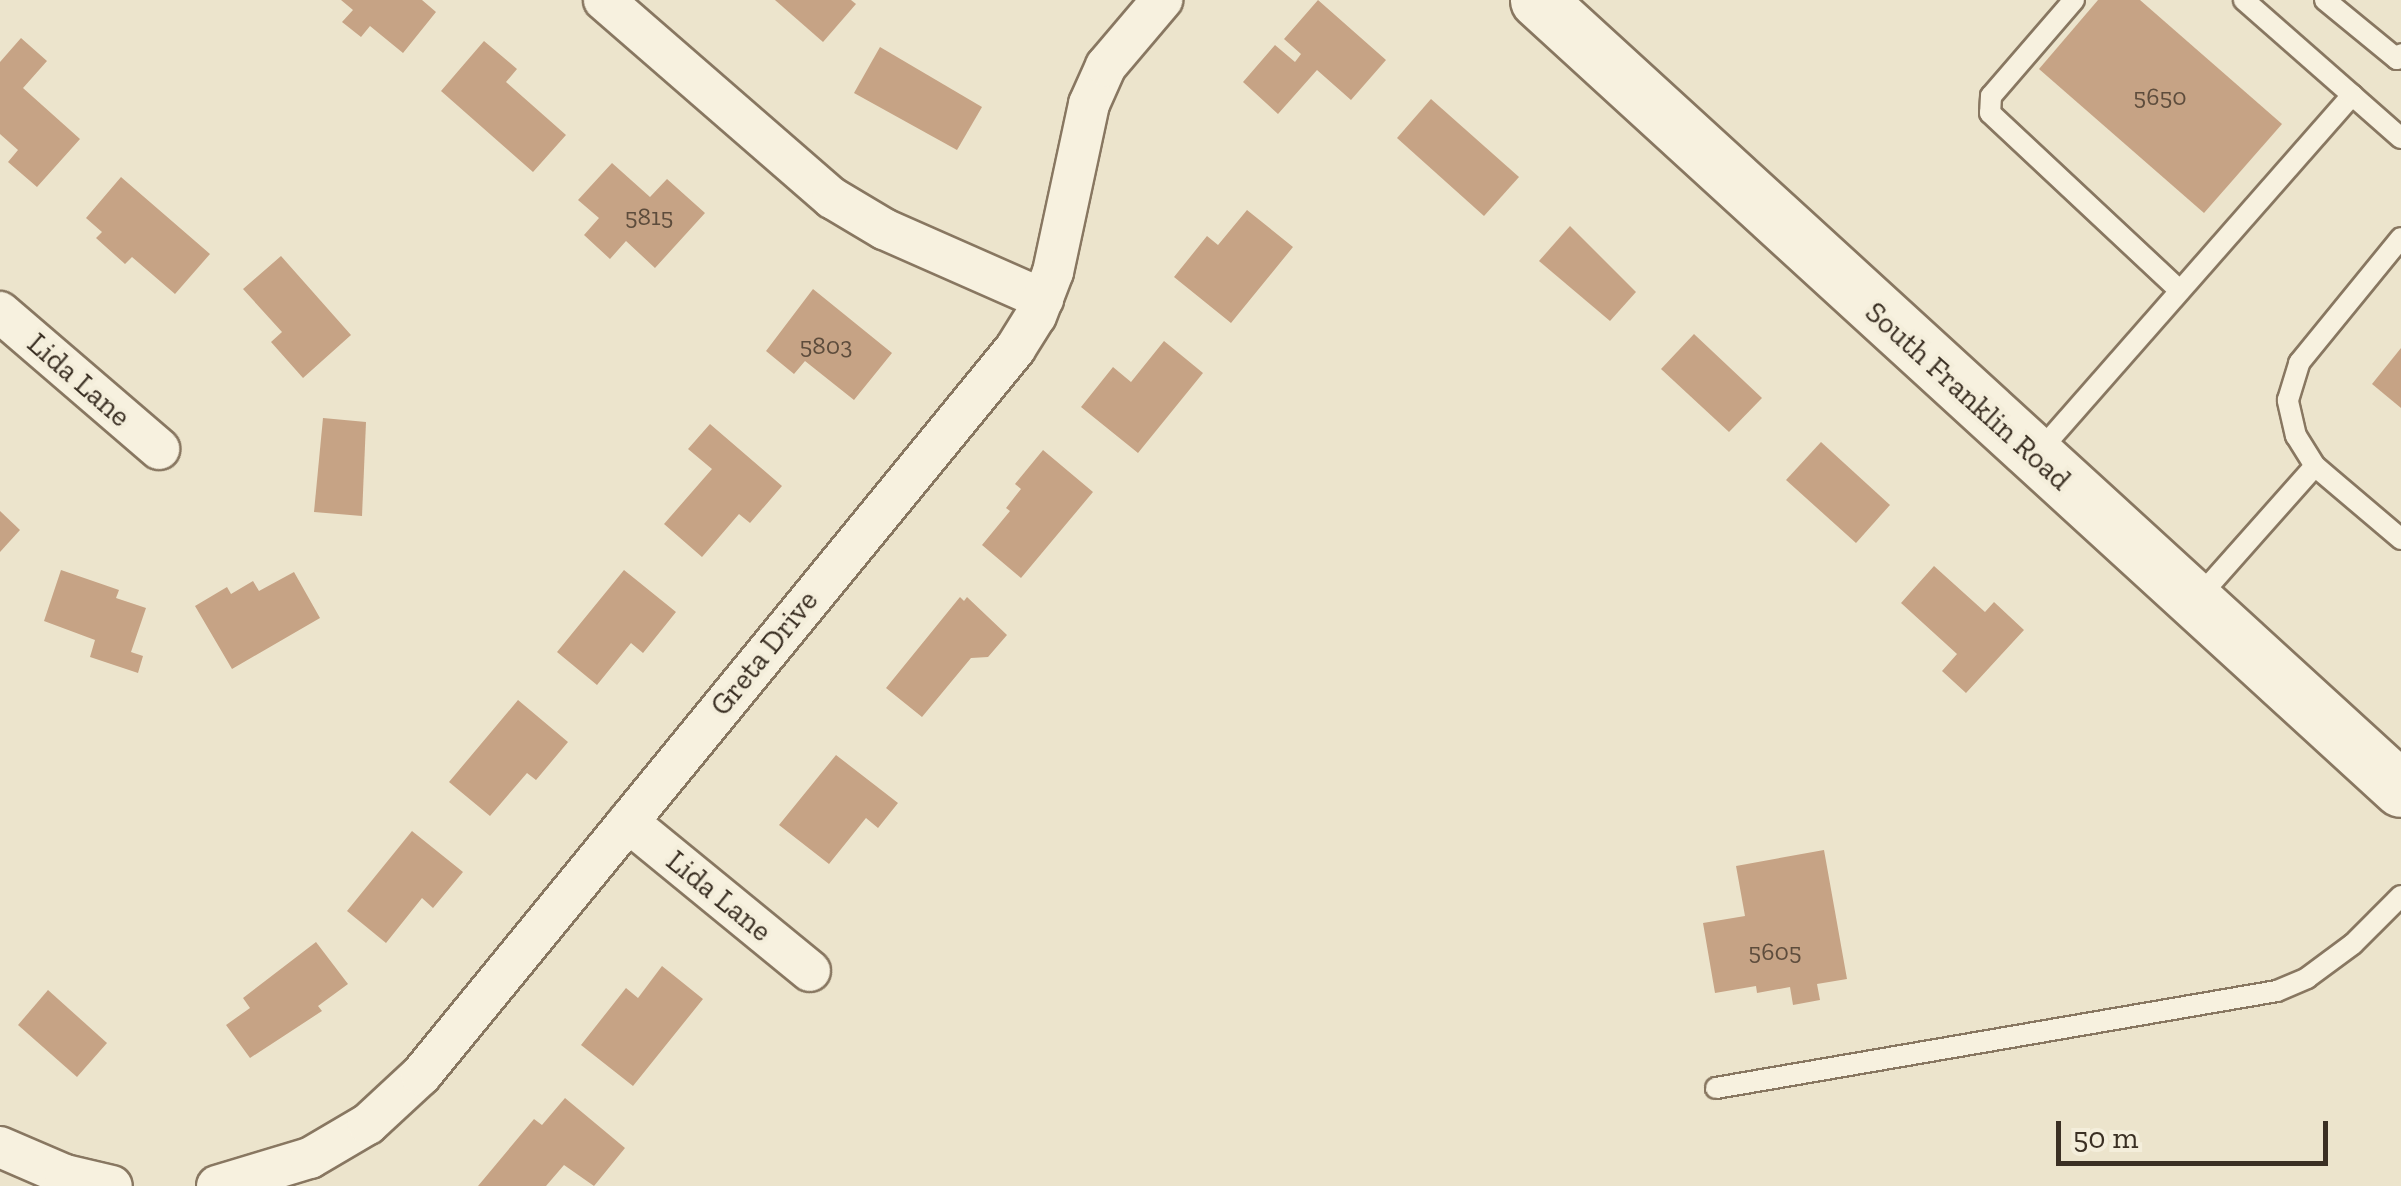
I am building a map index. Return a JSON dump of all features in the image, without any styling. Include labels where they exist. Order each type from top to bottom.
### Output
[{"type":"main road","name":"South Franklin Road","points":[[1538,0],[2401,789]]},
{"type":"street","points":[[604,0],[832,198],[884,229],[1043,299]]},
{"type":"street","name":"Greta Drive","points":[[217,1186],[310,1158],[368,1124],[421,1076],[1015,349],[1043,299],[1088,104],[1106,66],[1162,0]]},
{"type":"street","name":"Lida Lane","points":[[0,312],[159,448]]},
{"type":"street","name":"Lida Lane","points":[[628,822],[810,971]]},
{"type":"street","points":[[0,1147],[48,1169],[112,1186]]},
{"type":"lane","points":[[2074,0],[1991,96],[1990,113],[2180,291]]},
{"type":"lane","points":[[2244,0],[2401,138]]},
{"type":"lane","points":[[2326,0],[2397,59],[2401,54]]},
{"type":"lane","points":[[2035,456],[2352,95]]},
{"type":"lane","points":[[2401,238],[2299,363],[2288,400],[2296,436],[2315,466],[2401,539]]},
{"type":"lane","points":[[2195,602],[2315,466]]},
{"type":"lane","points":[[1716,1088],[2276,991],[2307,978],[2353,944],[2401,896]]},
{"type":"building","points":[[341,0],[422,0],[436,12],[403,53],[370,26],[361,37],[342,22],[353,10]]},
{"type":"building","points":[[775,0],[851,0],[856,4],[823,42]]},
{"type":"building","points":[[1318,0],[1386,60],[1351,100],[1317,70],[1278,114],[1243,82],[1275,45],[1295,62],[1301,54],[1284,39]]},
{"type":"building","points":[[2098,0],[2140,0],[2282,124],[2204,213],[2039,69]]},
{"type":"building","points":[[21,38],[47,61],[23,88],[80,139],[37,187],[8,162],[18,150],[0,134],[0,62]]},
{"type":"building","points":[[484,41],[517,69],[506,82],[566,135],[533,172],[441,91]]},
{"type":"building","points":[[880,47],[982,107],[957,150],[854,93]]},
{"type":"building","points":[[1431,99],[1519,177],[1484,216],[1397,138]]},
{"type":"building","points":[[612,163],[650,197],[667,179],[705,213],[655,268],[626,241],[610,259],[584,235],[599,218],[578,200]]},
{"type":"building","points":[[121,177],[210,254],[175,294],[132,257],[125,264],[96,238],[102,232],[86,218]]},
{"type":"building","points":[[1247,210],[1293,247],[1231,323],[1174,277],[1207,236],[1218,245]]},
{"type":"building","points":[[1570,226],[1636,292],[1610,321],[1539,261]]},
{"type":"building","points":[[281,256],[351,335],[303,378],[271,342],[282,332],[243,289]]},
{"type":"building","points":[[813,289],[892,353],[854,400],[805,361],[794,374],[766,351]]},
{"type":"building","points":[[1694,334],[1762,398],[1729,432],[1661,369]]},
{"type":"building","points":[[1164,341],[1203,373],[1138,453],[1081,407],[1113,367],[1131,382]]},
{"type":"building","points":[[2401,348],[2401,408],[2372,384]]},
{"type":"building","points":[[323,418],[366,422],[362,516],[314,512]]},
{"type":"building","points":[[710,424],[782,486],[750,523],[739,514],[702,557],[664,524],[712,469],[688,449]]},
{"type":"building","points":[[1821,442],[1890,505],[1856,543],[1786,480]]},
{"type":"building","points":[[1043,450],[1093,492],[1021,578],[982,545],[1010,511],[1006,508],[1021,489],[1015,484]]},
{"type":"building","points":[[0,511],[20,530],[0,552]]},
{"type":"building","points":[[1934,566],[1985,612],[1994,602],[2024,630],[1966,693],[1942,671],[1957,654],[1901,603]]},
{"type":"building","points":[[61,570],[119,590],[116,598],[146,608],[131,652],[143,656],[138,673],[90,657],[95,640],[44,621]]},
{"type":"building","points":[[624,570],[676,612],[643,653],[631,643],[597,685],[557,652]]},
{"type":"building","points":[[294,572],[320,618],[232,669],[195,606],[227,587],[231,594],[253,581],[259,591]]},
{"type":"building","points":[[960,597],[964,601],[967,597],[1007,635],[988,657],[971,658],[922,717],[886,688]]},
{"type":"building","points":[[518,700],[568,742],[536,780],[527,773],[490,816],[449,782]]},
{"type":"building","points":[[836,755],[898,803],[878,828],[866,818],[829,864],[779,825]]},
{"type":"building","points":[[412,831],[463,872],[433,908],[422,898],[386,943],[347,911]]},
{"type":"building","points":[[1824,850],[1847,979],[1817,984],[1820,1000],[1793,1005],[1790,987],[1757,993],[1756,986],[1715,993],[1703,923],[1745,916],[1736,866]]},
{"type":"building","points":[[316,942],[348,984],[318,1006],[322,1011],[250,1058],[226,1025],[250,1008],[243,998]]},
{"type":"building","points":[[662,966],[703,999],[633,1086],[581,1045],[626,988],[638,998]]},
{"type":"building","points":[[48,990],[107,1043],[77,1077],[18,1025]]},
{"type":"building","points":[[565,1098],[625,1148],[594,1186],[564,1165],[546,1186],[478,1186],[534,1119],[542,1125]]}]
